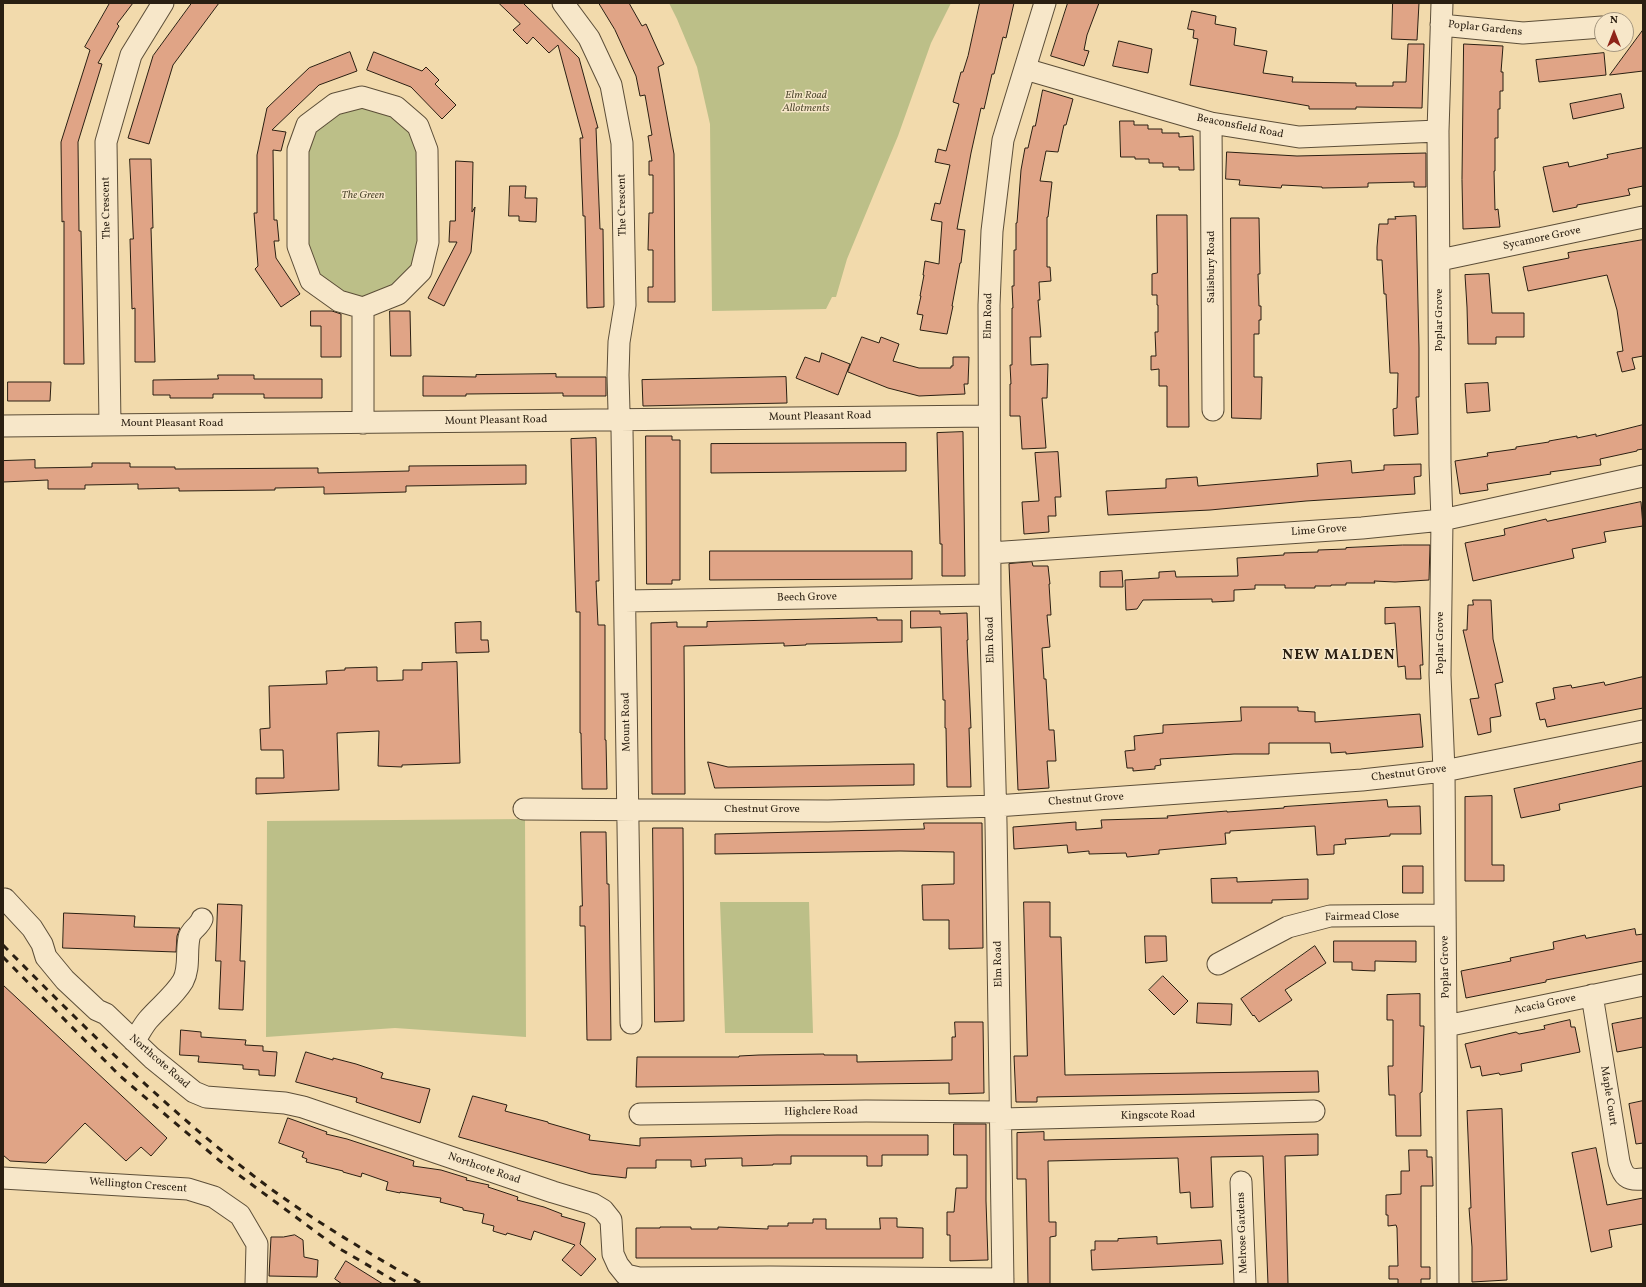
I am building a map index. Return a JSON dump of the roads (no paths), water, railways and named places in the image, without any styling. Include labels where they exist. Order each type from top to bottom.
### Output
[{"type":"street","name":"The Crescent","points":[[110,425],[106,142],[131,56],[163,3]]},
{"type":"street","name":"The Crescent","points":[[563,3],[589,38],[611,85],[622,143],[625,305],[618,342],[620,420]]},
{"type":"street","name":"Elm Road","points":[[1003,1281],[996,806],[990,595],[989,305],[994,208],[1003,140],[1045,3]]},
{"type":"street","name":"Poplar Grove","points":[[1442,3],[1438,131],[1440,260],[1440,466],[1442,520],[1440,668],[1444,771],[1448,1284]]},
{"type":"street","name":"Poplar Gardens","points":[[1441,25],[1523,34],[1594,28]]},
{"type":"street","name":"Beaconsfield Road","points":[[1025,69],[1211,123],[1299,137],[1438,131]]},
{"type":"street","points":[[362,97],[396,107],[418,126],[427,150],[428,242],[421,271],[398,294],[363,308],[339,301],[311,281],[298,246],[298,150],[307,125],[335,104],[362,97]]},
{"type":"street","name":"Salisbury Road","points":[[1211,123],[1213,410]]},
{"type":"street","name":"Sycamore Grove","points":[[1440,260],[1643,217]]},
{"type":"street","points":[[363,308],[363,423]]},
{"type":"street","name":"Mount Pleasant Road","points":[[3,426],[989,416]]},
{"type":"street","name":"Mount Road","points":[[620,420],[622,430],[631,1024]]},
{"type":"street","name":"Lime Grove","points":[[990,553],[1362,528],[1442,520],[1643,476]]},
{"type":"street","name":"Beech Grove","points":[[625,601],[990,595]]},
{"type":"street","name":"Chestnut Grove","points":[[524,809],[828,811],[996,806],[1362,780],[1444,771],[1643,731]]},
{"type":"street","name":"Northcote Road","points":[[5,899],[32,928],[42,944],[46,957],[65,980],[97,1010],[106,1014],[152,1058],[194,1092],[206,1098],[285,1103],[303,1107],[553,1192],[593,1204],[603,1210],[611,1220],[613,1254],[618,1265],[626,1275],[639,1278],[778,1277],[1003,1281]]},
{"type":"street","name":"Fairmead Close","points":[[1218,964],[1288,927],[1330,916],[1445,915]]},
{"type":"street","points":[[134,1041],[148,1020],[183,981],[186,970],[189,937],[192,931],[200,925],[202,919]]},
{"type":"street","name":"Acacia Grove","points":[[1446,1026],[1643,984]]},
{"type":"street","name":"Maple Court","points":[[1592,995],[1622,1174],[1629,1178],[1643,1179]]},
{"type":"street","name":"Highclere Road","points":[[640,1114],[866,1111],[1001,1116]]},
{"type":"street","name":"Kingscote Road","points":[[1001,1116],[1314,1111]]},
{"type":"street","name":"Wellington Crescent","points":[[3,1178],[188,1189],[214,1196],[240,1215],[258,1244],[256,1284]]},
{"type":"street","name":"Melrose Gardens","points":[[1241,1182],[1245,1284]]},
{"type":"railway","points":[[3,945],[132,1072],[200,1133],[271,1189],[345,1238],[422,1284]]},
{"type":"railway","points":[[3,957],[120,1076],[220,1161],[335,1246],[400,1284]]},
{"type":"district","name":"NEW MALDEN","points":[[1339,656]]},
{"type":"park label","name":"Elm Road Allotments","points":[[806,102]]},
{"type":"park label","name":"The Green","points":[[363,196]]}]
